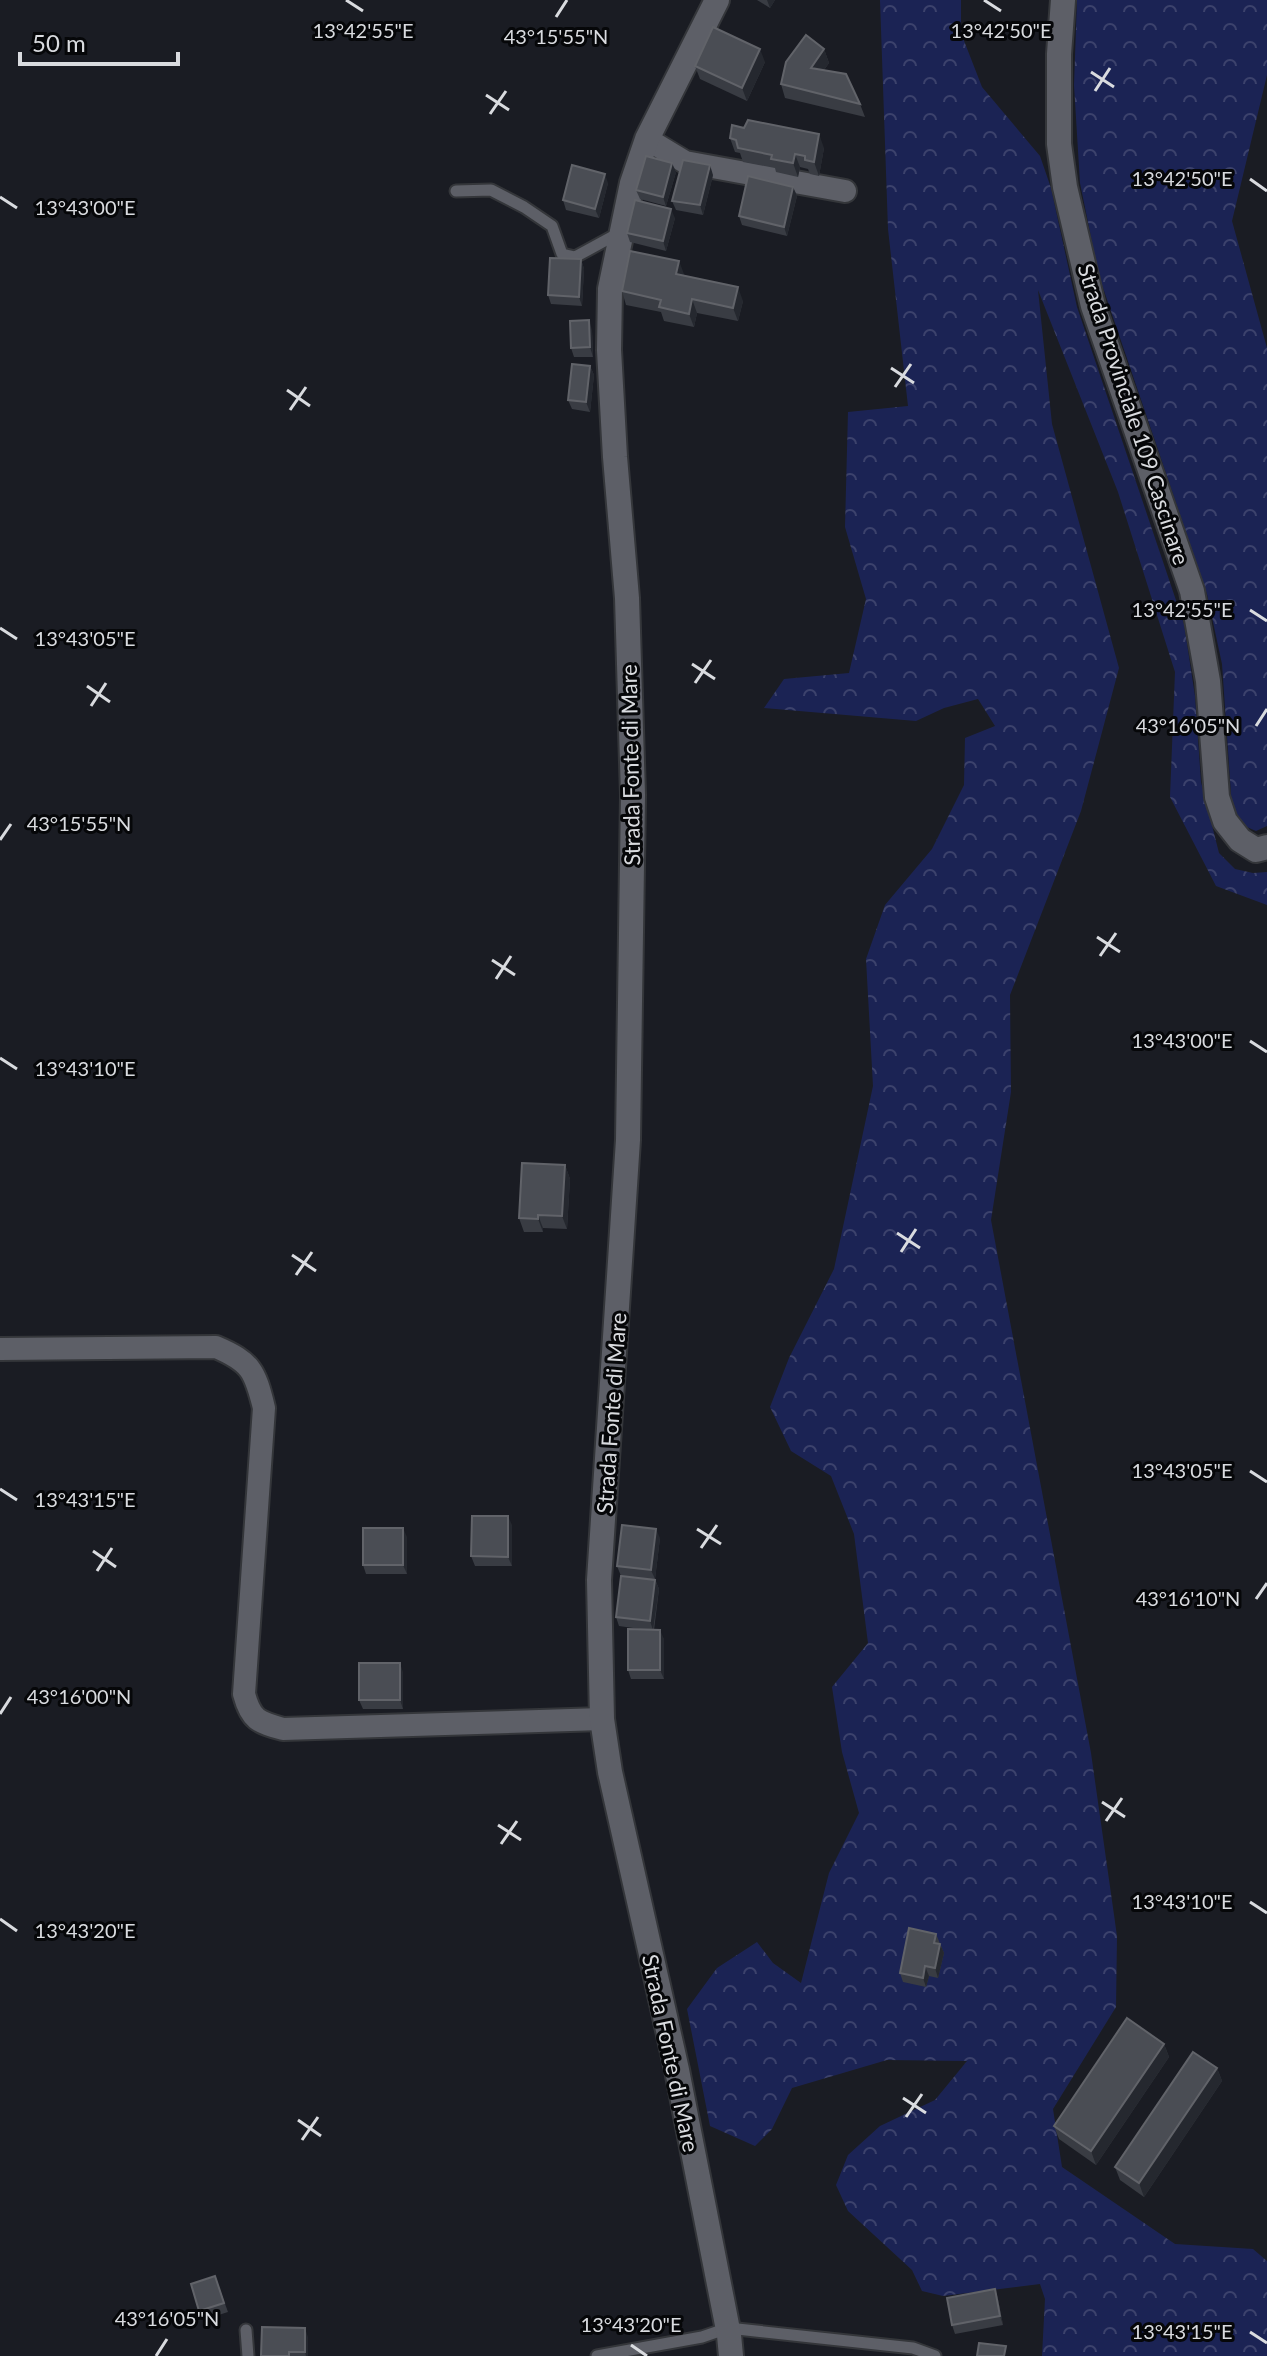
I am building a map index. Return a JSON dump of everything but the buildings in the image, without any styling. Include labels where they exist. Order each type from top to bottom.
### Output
[{"type":"street","name":"Strada Fonte di Mare","points":[[717,0],[647,139],[632,183],[610,289],[609,350],[627,598],[633,795],[628,1140],[599,1580],[602,1719],[610,1772],[677,2070],[731,2356]]},
{"type":"street","name":"Strada Provinciale 109 Cascinare","points":[[1063,0],[1059,54],[1059,144],[1065,187],[1093,306],[1192,591],[1208,681],[1217,797],[1225,821],[1240,840],[1256,850],[1267,847]]},
{"type":"street","points":[[647,139],[685,162],[845,191]]},
{"type":"street","points":[[0,1349],[216,1347],[241,1358],[257,1380],[264,1408],[244,1694],[249,1713],[263,1724],[283,1729],[602,1719]]},
{"type":"lane","points":[[456,191],[491,190],[524,207],[552,226],[562,254],[575,257],[620,233]]},
{"type":"lane","points":[[597,2356],[702,2337],[728,2328],[913,2348],[935,2356]]},
{"type":"lane","points":[[246,2330],[248,2356]]},
{"type":"green space","points":[[880,0],[961,0],[961,33],[982,87],[1040,156],[1051,188],[1077,307],[1184,624],[1195,696],[1201,782],[1219,853],[1235,869],[1267,872],[1267,905],[1216,886],[1170,797],[1175,672],[1118,492],[1038,290],[1052,424],[1119,668],[1081,811],[1010,995],[1011,1092],[991,1220],[1091,1753],[1117,1936],[1116,2007],[1053,2109],[1062,2167],[1175,2244],[1253,2249],[1267,2261],[1267,2356],[1042,2356],[1045,2299],[1040,2284],[943,2296],[922,2291],[912,2270],[848,2211],[836,2185],[848,2155],[880,2126],[935,2100],[967,2061],[887,2060],[792,2088],[772,2129],[755,2146],[710,2126],[687,2009],[717,1968],[757,1942],[773,1963],[801,1983],[829,1873],[859,1813],[842,1752],[832,1687],[868,1643],[854,1534],[831,1476],[791,1451],[770,1407],[789,1358],[834,1269],[873,1086],[866,959],[885,905],[932,849],[964,785],[965,738],[995,726],[978,699],[944,708],[916,721],[764,708],[784,679],[849,673],[866,599],[845,527],[848,412],[908,406],[888,229]]},
{"type":"green space","points":[[1077,0],[1267,0],[1267,75],[1232,221],[1267,348],[1267,826],[1256,831],[1240,824],[1232,808],[1222,664],[1207,594],[1099,276],[1080,183],[1074,85]]}]
